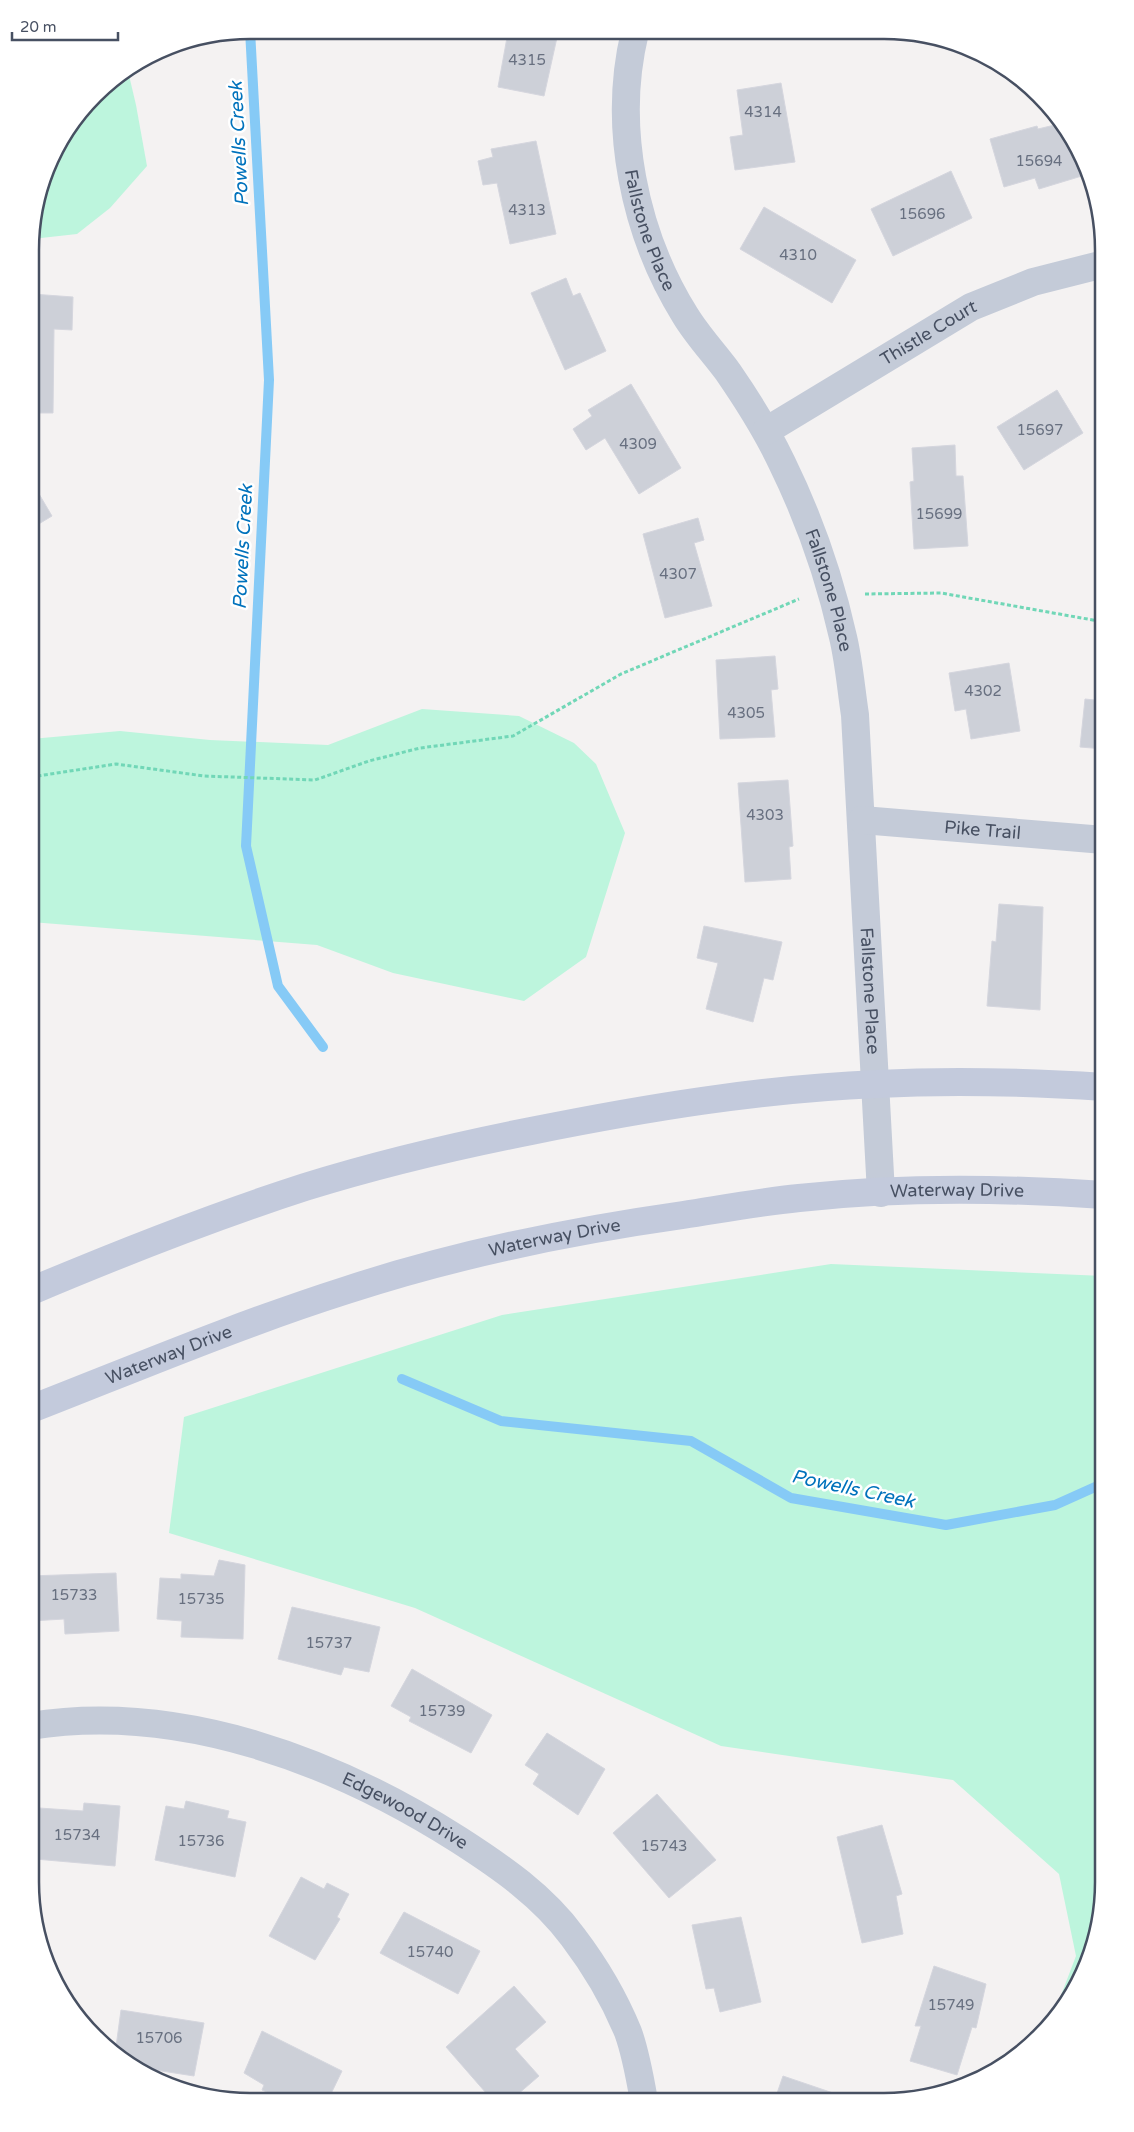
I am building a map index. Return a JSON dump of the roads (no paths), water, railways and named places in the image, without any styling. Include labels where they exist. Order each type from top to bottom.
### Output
[{"type":"main road","points":[[39,1288],[157,1239],[307,1187],[463,1144],[628,1111],[766,1092],[876,1084],[975,1082],[1095,1087]]},
{"type":"main road","name":"Waterway Drive","points":[[39,1406],[266,1318],[350,1289],[491,1250],[637,1222],[800,1198],[881,1193],[1048,1192],[1095,1195]]},
{"type":"street","name":"Fallstone Place","points":[[633,39],[626,97],[628,154],[639,210],[658,264],[685,315],[728,373],[766,431],[783,464],[819,553],[843,638],[855,715],[881,1193]]},
{"type":"street","name":"Thistle Court","points":[[766,431],[971,307],[1033,282],[1095,266]]},
{"type":"street","name":"Pike Trail","points":[[862,820],[1095,839]]},
{"type":"street","name":"Edgewood Drive","points":[[39,1724],[54,1722],[123,1721],[190,1729],[262,1747],[341,1776],[418,1814],[498,1865],[533,1894],[572,1935],[604,1982],[628,2033],[643,2093]]},
{"type":"waterway","name":"Powells Creek","points":[[250,39],[269,380],[246,846],[278,986],[323,1047]]},
{"type":"waterway","name":"Powells Creek","points":[[402,1379],[501,1421],[691,1441],[791,1498],[946,1525],[1055,1505],[1095,1487]]}]
